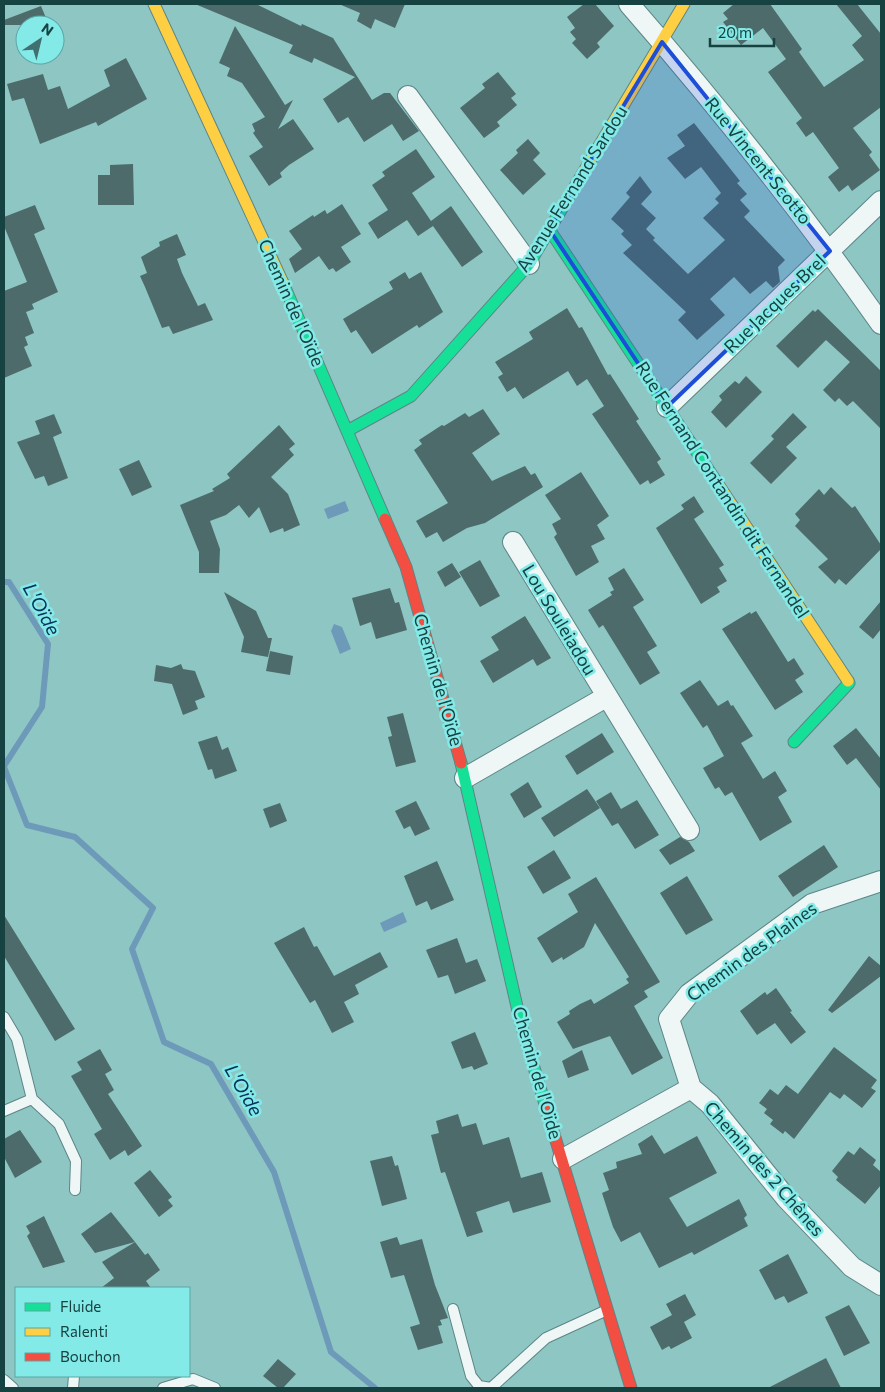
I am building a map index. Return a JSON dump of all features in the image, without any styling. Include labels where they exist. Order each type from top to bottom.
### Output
[{"type":"street","name":"Chemin de l'Oïde","points":[[154,4],[288,294],[406,567],[465,778],[521,1024],[631,1388]]},
{"type":"street","name":"Rue Vincent Scotto","points":[[629,4],[662,42],[830,251],[881,324]]},
{"type":"street","name":"Avenue Fernand Sardou","points":[[347,431],[411,396],[528,264],[684,4]]},
{"type":"street","points":[[408,96],[528,264]]},
{"type":"street","name":"Rue Jacques Brel","points":[[667,407],[881,201]]},
{"type":"street","name":"Rue Fernand Contandin dit Fernandel","points":[[550,229],[849,683],[794,742]]},
{"type":"street","name":"Lou Souleiadou","points":[[512,542],[689,830]]},
{"type":"street","points":[[465,778],[606,697]]},
{"type":"street","name":"Chemin des Plaines","points":[[691,1088],[669,1019],[689,994],[812,904],[881,881]]},
{"type":"street","name":"Chemin des 2 Chênes","points":[[562,1159],[691,1088],[710,1104],[786,1198],[852,1267],[881,1285]]},
{"type":"lane","points":[[4,1017],[17,1040],[32,1099],[58,1124],[76,1161],[75,1190]]},
{"type":"lane","points":[[4,1110],[32,1099]]},
{"type":"lane","points":[[452,1309],[472,1376],[479,1386],[491,1388],[546,1338],[608,1309]]},
{"type":"lane","points":[[163,1388],[192,1379],[215,1388]]},
{"type":"lane","points":[[4,1380],[13,1388]]},
{"type":"highlighted area","points":[[662,42],[830,251],[667,407],[549,229]]},
{"type":"water","points":[[345,501],[349,511],[328,519],[324,509]]},
{"type":"water","points":[[334,624],[342,627],[351,649],[340,654],[331,631]]},
{"type":"water","points":[[403,912],[407,922],[384,932],[380,923]]},
{"type":"building","points":[[195,4],[256,4],[301,26],[302,24],[333,38],[372,100],[384,93],[390,93],[419,131],[403,141],[392,124],[364,142],[348,117],[338,123],[323,99],[355,77],[314,58],[312,63],[289,53],[293,45]]},
{"type":"building","points":[[339,4],[405,4],[395,28],[375,19],[371,29],[357,21],[360,13]]},
{"type":"building","points":[[584,4],[595,4],[614,26],[597,43],[600,47],[587,59],[572,43],[576,39],[570,32],[575,28],[567,17]]},
{"type":"building","points":[[734,4],[770,4],[802,49],[799,52],[824,87],[864,60],[852,45],[862,36],[836,4],[857,4],[881,34],[881,107],[853,128],[872,152],[869,155],[880,170],[852,191],[848,185],[839,192],[828,177],[839,168],[813,132],[806,137],[796,123],[802,118],[768,72],[786,59],[763,28],[741,45],[723,22],[728,19],[723,13]]},
{"type":"building","points":[[41,6],[45,15],[17,15]]},
{"type":"building","points":[[15,16],[15,25],[4,25],[4,20]]},
{"type":"building","points":[[235,26],[285,105],[293,100],[278,129],[293,119],[314,149],[289,165],[280,173],[282,177],[269,186],[249,156],[263,147],[253,133],[255,131],[252,124],[265,117],[242,83],[227,76],[230,68],[219,63]]},
{"type":"building","points":[[126,58],[147,99],[98,126],[96,122],[40,144],[24,98],[12,101],[7,84],[43,74],[48,90],[60,86],[68,109],[110,86],[104,70]]},
{"type":"building","points":[[498,72],[516,94],[511,98],[517,105],[497,122],[500,126],[484,138],[460,108],[485,88],[482,84]]},
{"type":"building","points":[[694,123],[740,181],[737,183],[747,194],[740,200],[750,211],[744,217],[785,260],[778,267],[780,282],[773,288],[766,281],[750,294],[734,277],[710,299],[725,315],[697,340],[678,320],[686,312],[623,253],[632,245],[621,234],[624,231],[611,219],[630,197],[626,193],[640,176],[652,192],[641,204],[656,218],[646,229],[655,238],[653,240],[688,274],[725,240],[703,218],[719,203],[715,199],[721,193],[701,167],[685,179],[667,158],[685,146],[677,135]]},
{"type":"building","points":[[528,139],[540,153],[533,160],[546,174],[523,195],[500,170],[518,153],[516,150]]},
{"type":"building","points":[[416,149],[435,177],[412,193],[431,221],[451,206],[483,252],[462,267],[433,226],[418,236],[407,220],[378,239],[368,223],[388,210],[372,185],[385,176],[382,172]]},
{"type":"building","points":[[133,164],[134,205],[98,205],[98,175],[110,175],[110,165]]},
{"type":"building","points":[[342,204],[361,234],[341,247],[351,262],[336,272],[333,268],[329,270],[319,256],[295,273],[289,259],[302,249],[289,231],[313,215],[314,217],[325,210],[327,214]]},
{"type":"building","points":[[35,205],[45,229],[34,234],[58,292],[32,304],[34,309],[26,312],[34,333],[25,337],[28,345],[24,347],[32,366],[4,378],[4,291],[27,282],[4,226],[4,217]]},
{"type":"building","points":[[177,234],[186,255],[177,259],[182,273],[198,306],[205,303],[213,320],[173,334],[169,326],[162,328],[140,276],[147,273],[141,257],[160,246],[159,242]]},
{"type":"building","points":[[405,272],[409,279],[421,272],[443,312],[419,328],[417,325],[372,354],[356,330],[351,333],[343,319],[393,289],[389,282]]},
{"type":"building","points":[[567,308],[579,328],[582,327],[608,375],[610,374],[639,419],[636,421],[661,459],[657,462],[665,475],[650,484],[648,480],[640,485],[592,414],[604,406],[587,379],[577,386],[568,371],[523,399],[515,387],[507,392],[498,377],[503,374],[495,362],[533,339],[529,332]]},
{"type":"building","points":[[818,309],[881,371],[881,429],[853,401],[847,406],[839,398],[835,402],[823,390],[850,362],[826,340],[798,368],[776,346],[813,310],[815,312]]},
{"type":"building","points":[[746,376],[762,392],[726,428],[711,412],[722,400],[719,396],[735,381],[739,384]]},
{"type":"building","points":[[483,409],[500,434],[472,453],[492,481],[525,466],[531,475],[535,473],[543,487],[485,523],[467,528],[443,542],[437,532],[426,538],[416,521],[448,503],[414,450],[422,444],[419,440],[442,425],[444,426],[465,413],[469,417]]},
{"type":"building","points":[[793,413],[807,427],[786,447],[797,458],[771,484],[750,463],[774,439],[771,436]]},
{"type":"building","points":[[54,414],[62,433],[53,437],[68,478],[48,486],[44,476],[35,479],[17,442],[40,434],[35,421]]},
{"type":"building","points":[[279,425],[295,444],[289,449],[294,455],[271,477],[288,494],[300,525],[284,532],[283,528],[270,533],[259,507],[249,518],[239,505],[226,515],[210,521],[220,549],[219,573],[199,573],[199,552],[180,505],[214,491],[212,489],[230,478],[227,474]]},
{"type":"building","points":[[139,460],[152,487],[132,496],[119,469]]},
{"type":"building","points":[[581,472],[609,516],[597,525],[605,539],[591,546],[599,562],[576,576],[554,537],[557,534],[552,524],[561,519],[545,495]]},
{"type":"building","points":[[831,487],[852,508],[855,506],[881,545],[881,549],[846,585],[839,579],[835,584],[818,567],[828,559],[795,526],[800,520],[795,514],[819,489],[824,495]]},
{"type":"building","points":[[694,496],[704,512],[694,519],[724,565],[719,568],[727,581],[717,587],[720,592],[701,604],[656,528],[684,509],[681,505]]},
{"type":"building","points":[[480,560],[500,596],[480,607],[459,572]]},
{"type":"building","points":[[452,563],[461,577],[445,587],[437,572]]},
{"type":"building","points":[[624,568],[644,600],[633,607],[657,646],[647,652],[660,673],[640,685],[603,625],[599,628],[588,610],[612,595],[610,592],[614,590],[608,578]]},
{"type":"building","points":[[390,588],[395,603],[399,602],[407,630],[376,639],[371,622],[360,626],[352,598]]},
{"type":"building","points":[[224,592],[256,611],[268,638],[272,638],[268,657],[241,652],[244,637]]},
{"type":"building","points":[[881,601],[881,629],[873,639],[859,627]]},
{"type":"building","points":[[756,611],[788,662],[794,658],[804,674],[795,680],[803,692],[775,710],[722,629],[750,612],[751,614]]},
{"type":"building","points":[[525,616],[551,658],[537,666],[533,659],[493,683],[480,661],[499,650],[491,637]]},
{"type":"building","points":[[270,651],[293,656],[290,675],[266,671]]},
{"type":"building","points":[[181,664],[183,669],[195,671],[205,697],[195,701],[198,709],[183,715],[172,684],[154,681],[156,665],[171,668]]},
{"type":"building","points":[[700,680],[718,706],[728,700],[731,706],[733,705],[753,736],[741,743],[763,779],[775,771],[787,791],[778,797],[792,822],[760,841],[732,792],[725,796],[719,787],[715,789],[703,768],[724,756],[707,725],[703,728],[680,693]]},
{"type":"building","points":[[403,713],[416,762],[396,767],[388,737],[392,736],[387,717]]},
{"type":"building","points":[[856,728],[881,759],[881,790],[856,758],[847,765],[833,746]]},
{"type":"building","points":[[602,733],[614,752],[577,775],[565,756]]},
{"type":"building","points":[[217,736],[222,750],[228,747],[237,771],[215,779],[212,769],[208,770],[198,742]]},
{"type":"building","points":[[528,782],[542,807],[524,818],[510,794]]},
{"type":"building","points":[[587,789],[600,808],[554,837],[541,818]]},
{"type":"building","points":[[611,792],[621,809],[637,800],[659,835],[635,849],[618,823],[612,826],[596,801]]},
{"type":"building","points":[[416,801],[430,829],[415,836],[410,826],[404,829],[395,811]]},
{"type":"building","points":[[280,803],[287,821],[270,828],[263,809]]},
{"type":"building","points":[[680,837],[689,842],[695,851],[670,865],[659,850]]},
{"type":"building","points":[[824,845],[838,867],[793,897],[778,876]]},
{"type":"building","points":[[554,850],[571,878],[543,894],[527,867]]},
{"type":"building","points":[[437,861],[454,900],[431,910],[427,901],[416,906],[404,876]]},
{"type":"building","points":[[687,876],[713,920],[686,935],[660,893]]},
{"type":"building","points":[[596,877],[660,982],[644,991],[648,997],[634,1006],[663,1058],[632,1075],[610,1036],[573,1049],[557,1022],[570,1014],[569,1011],[580,1004],[591,999],[594,1004],[629,983],[626,979],[629,977],[595,923],[584,947],[563,960],[562,957],[552,963],[537,938],[578,912],[568,894]]},
{"type":"building","points":[[4,915],[75,1029],[55,1041],[4,956]]},
{"type":"building","points":[[304,927],[314,947],[317,946],[334,976],[380,952],[388,967],[355,985],[359,994],[344,1002],[354,1022],[332,1033],[315,1000],[310,1003],[274,943]]},
{"type":"building","points":[[457,938],[466,963],[477,959],[486,981],[455,994],[448,975],[438,978],[426,950]]},
{"type":"building","points":[[869,956],[881,966],[881,976],[832,1013],[828,1010]]},
{"type":"building","points":[[776,988],[792,1011],[790,1012],[806,1032],[791,1044],[775,1023],[757,1035],[740,1011],[765,992],[767,995]]},
{"type":"building","points":[[475,1032],[488,1064],[474,1070],[472,1066],[462,1069],[451,1042]]},
{"type":"building","points":[[834,1047],[877,1080],[871,1088],[876,1091],[862,1108],[844,1094],[840,1099],[830,1092],[794,1139],[785,1131],[783,1134],[770,1124],[773,1120],[764,1113],[767,1109],[759,1103],[770,1089],[778,1095],[786,1085],[798,1094]]},
{"type":"building","points":[[100,1049],[112,1070],[105,1074],[114,1090],[108,1094],[142,1146],[128,1156],[125,1150],[110,1160],[94,1134],[102,1129],[71,1076],[82,1070],[77,1062]]},
{"type":"building","points":[[582,1050],[589,1070],[568,1078],[562,1061]]},
{"type":"building","points":[[458,1114],[462,1127],[476,1123],[483,1145],[509,1137],[521,1178],[542,1172],[551,1202],[513,1213],[509,1201],[476,1212],[483,1232],[467,1237],[445,1172],[441,1173],[431,1135],[439,1133],[436,1121]]},
{"type":"building","points":[[20,1130],[42,1162],[15,1178],[4,1157],[4,1139]]},
{"type":"building","points":[[652,1135],[664,1154],[697,1136],[717,1173],[669,1198],[687,1227],[739,1199],[747,1215],[744,1218],[748,1226],[694,1255],[692,1252],[659,1268],[640,1232],[621,1242],[613,1227],[602,1193],[609,1190],[603,1173],[617,1168],[616,1162],[642,1154],[638,1144]]},
{"type":"building","points":[[860,1147],[876,1160],[873,1165],[881,1172],[881,1185],[865,1204],[836,1180],[838,1177],[832,1171],[848,1151],[854,1155]]},
{"type":"building","points":[[392,1156],[395,1166],[398,1165],[407,1199],[382,1206],[370,1161]]},
{"type":"building","points":[[150,1170],[172,1197],[168,1200],[173,1206],[159,1217],[134,1183]]},
{"type":"building","points":[[111,1212],[135,1242],[95,1253],[81,1234]]},
{"type":"building","points":[[44,1216],[65,1262],[43,1268],[27,1236],[30,1233],[26,1226]]},
{"type":"building","points":[[397,1237],[400,1245],[422,1239],[435,1285],[448,1318],[440,1320],[442,1325],[438,1326],[443,1343],[418,1350],[410,1327],[420,1324],[404,1275],[391,1278],[380,1242]]},
{"type":"building","points":[[135,1242],[145,1255],[148,1253],[160,1270],[146,1281],[150,1287],[102,1287],[114,1278],[102,1262]]},
{"type":"building","points":[[788,1254],[808,1293],[788,1303],[784,1296],[775,1300],[759,1270]]},
{"type":"building","points":[[685,1294],[696,1315],[684,1322],[692,1338],[671,1349],[669,1346],[662,1350],[650,1327],[672,1315],[666,1304]]},
{"type":"building","points":[[849,1305],[870,1343],[844,1356],[825,1317]]},
{"type":"building","points":[[826,1358],[841,1388],[768,1388]]},
{"type":"building","points":[[278,1359],[296,1374],[283,1388],[278,1388],[263,1376]]},
{"type":"waterway","name":"L'Oïde","points":[[4,582],[9,582],[48,644],[42,707],[4,766]]},
{"type":"waterway","name":"L'Oïde","points":[[4,767],[27,825],[75,837],[153,908],[132,949],[164,1042],[211,1064],[274,1172],[331,1352],[375,1388]]},
{"type":"traffic: fast","points":[[347,431],[411,396],[529,264],[583,173]]},
{"type":"traffic: fast","points":[[549,229],[718,484]]},
{"type":"traffic: fast","points":[[283,283],[385,519]]},
{"type":"traffic: fast","points":[[794,742],[849,683],[848,681]]},
{"type":"traffic: fast","points":[[461,763],[521,1024],[547,1111]]},
{"type":"traffic: slow","points":[[154,4],[283,283]]},
{"type":"traffic: slow","points":[[583,173],[684,4]]},
{"type":"traffic: slow","points":[[718,484],[848,681]]},
{"type":"traffic: jam","points":[[385,519],[406,567],[461,763]]},
{"type":"traffic: jam","points":[[547,1111],[631,1388]]}]
